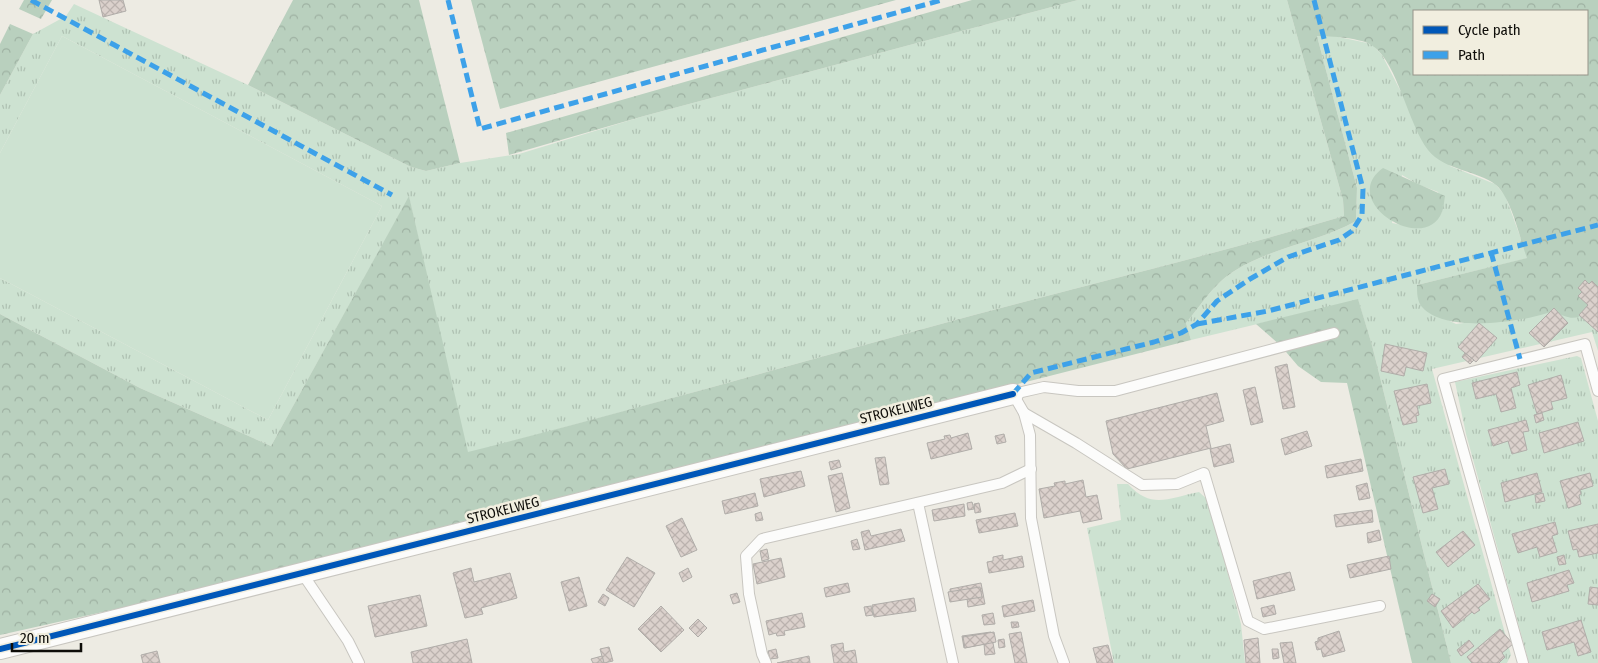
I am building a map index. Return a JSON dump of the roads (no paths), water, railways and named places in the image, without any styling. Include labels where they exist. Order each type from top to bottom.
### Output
[{"type":"street","name":"STROKELWEG","points":[[0,649],[1013,394]]},
{"type":"lane","points":[[1064,663],[1054,636],[1031,518],[1030,435],[1024,413],[1013,394],[1044,386],[1078,391],[1115,391],[1334,333]]},
{"type":"lane","points":[[1523,663],[1443,378],[1585,344],[1598,391]]},
{"type":"lane","points":[[1024,413],[1142,485],[1177,484],[1204,473],[1248,620],[1264,629],[1380,606]]},
{"type":"lane","points":[[766,663],[762,654],[750,594],[746,556],[762,539],[1002,483],[1031,469]]},
{"type":"lane","points":[[918,503],[953,663]]},
{"type":"lane","points":[[302,574],[348,641],[359,663]]}]
